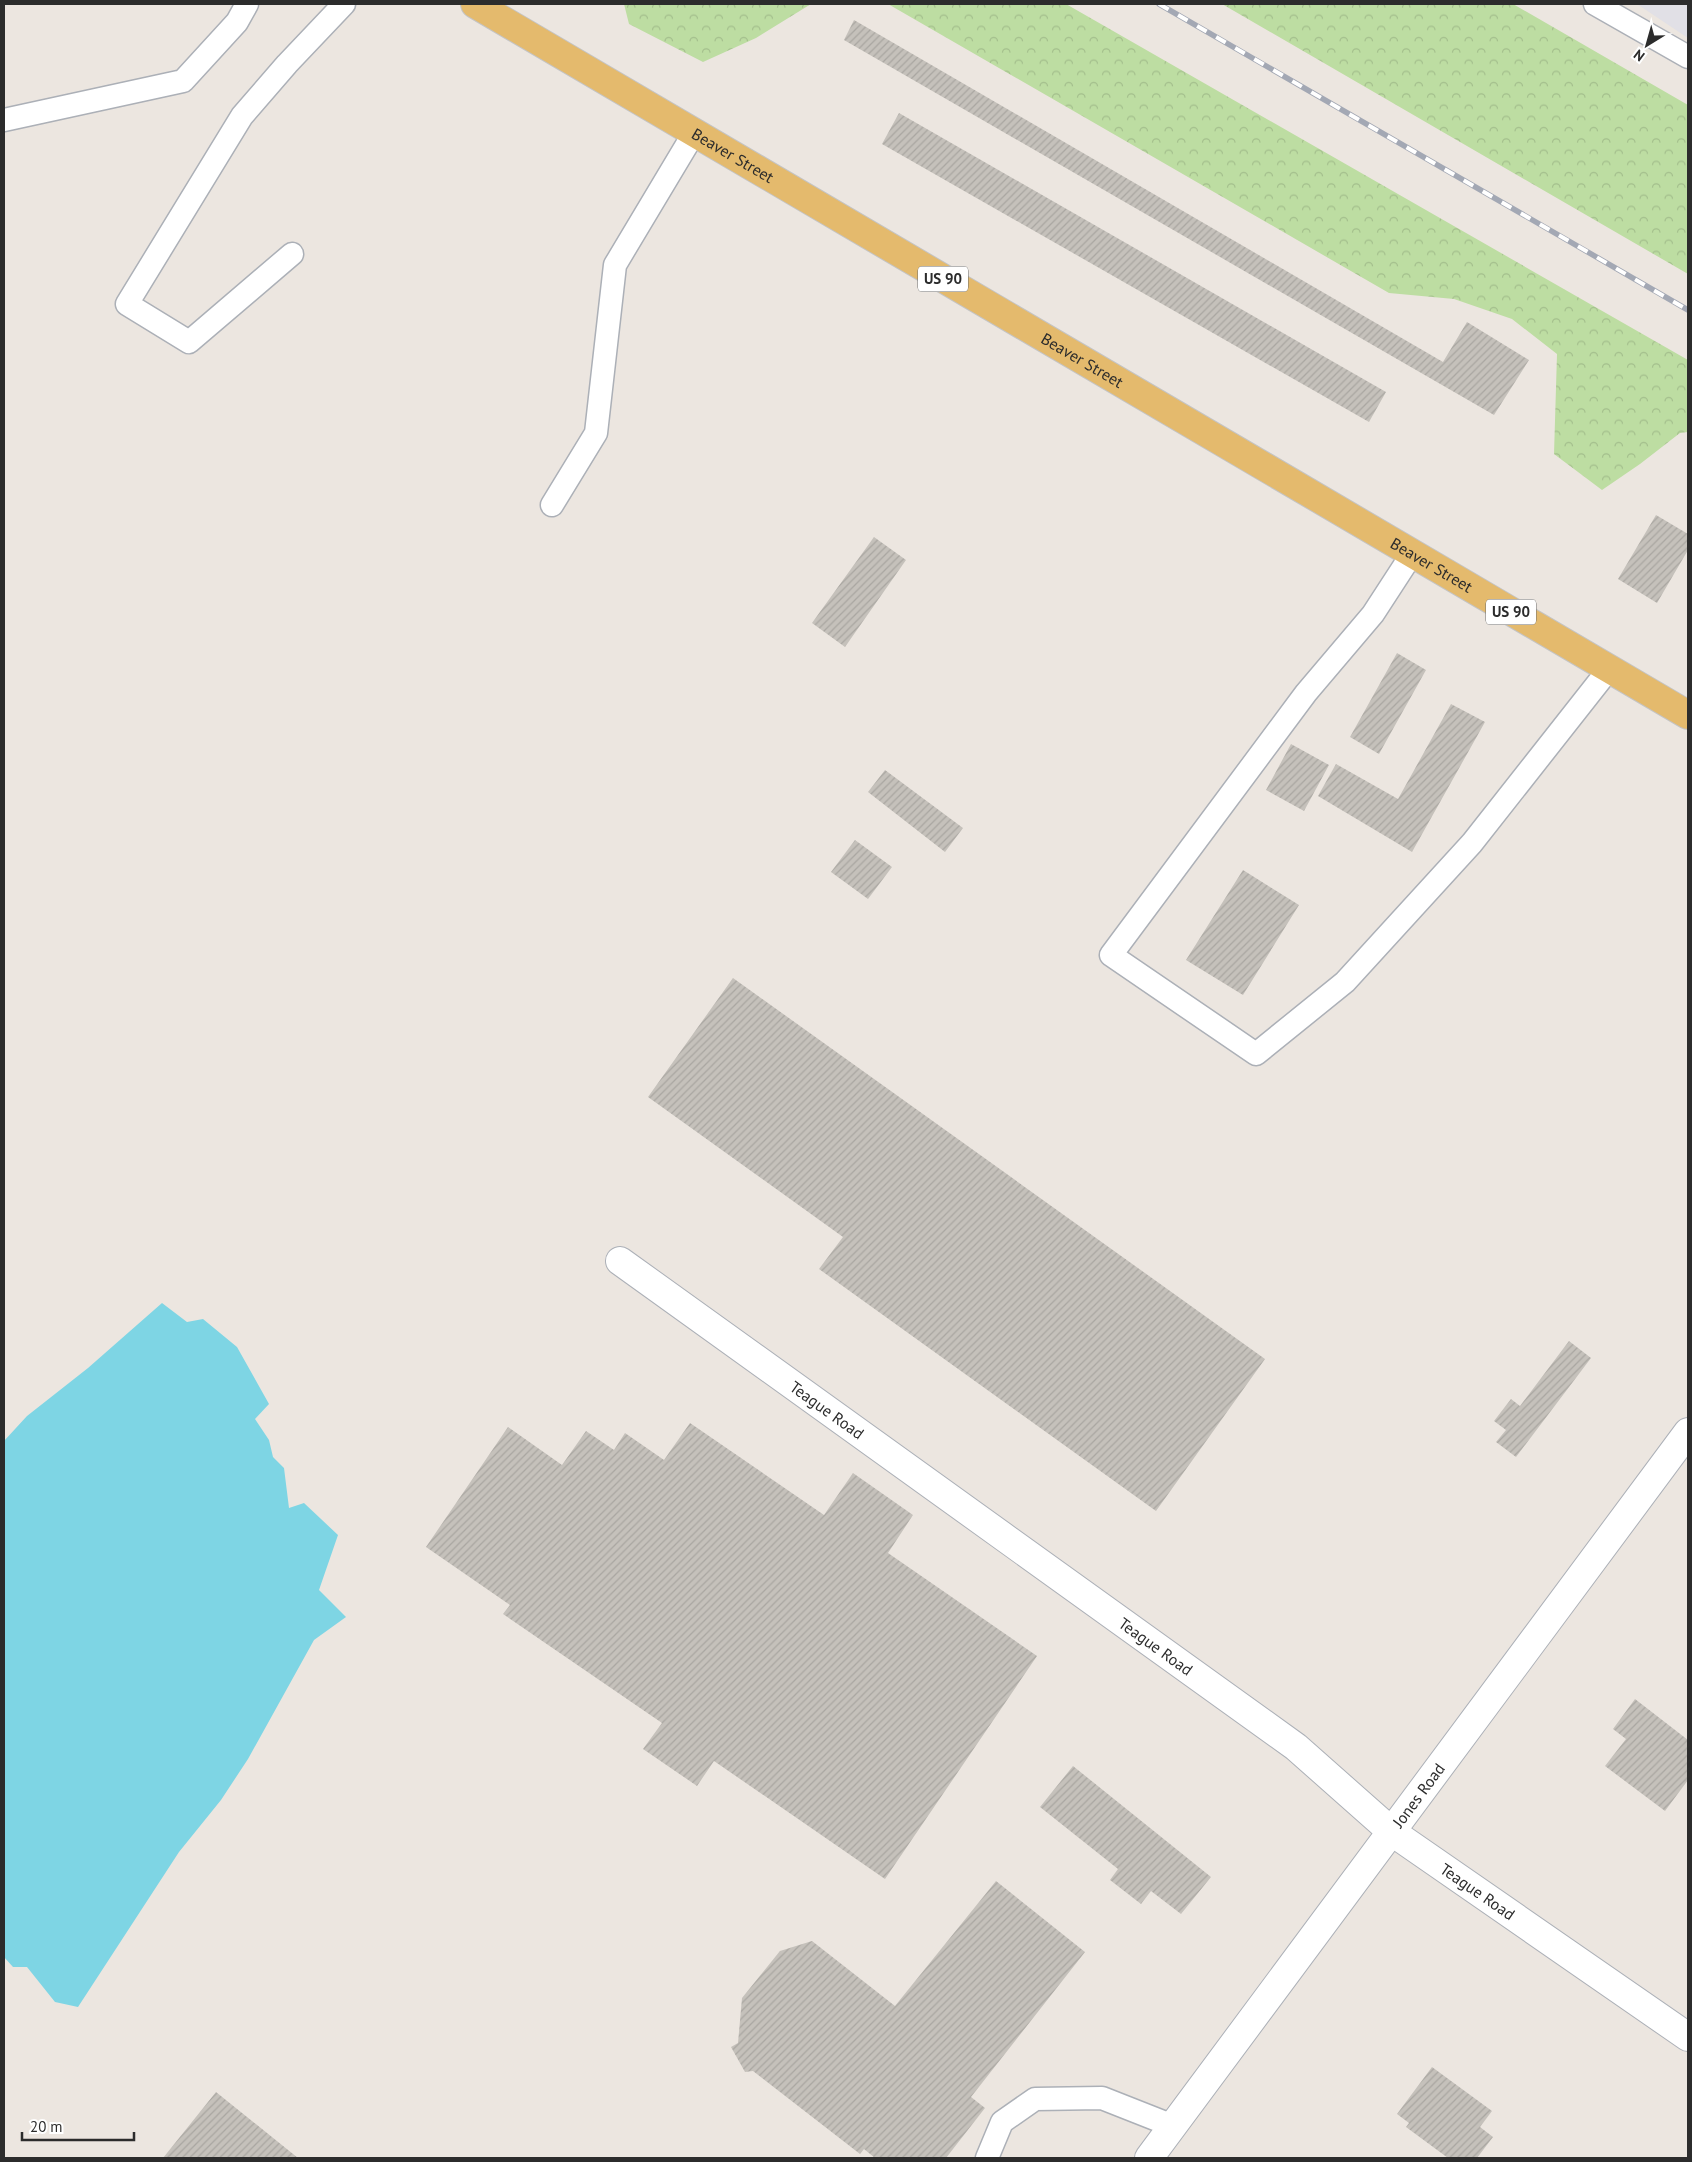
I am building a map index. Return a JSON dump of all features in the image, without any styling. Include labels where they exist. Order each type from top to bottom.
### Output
[{"type":"main road","name":"Beaver Street","points":[[475,4],[1688,715]]},
{"type":"street","name":"Teague Road","points":[[620,1261],[1296,1747],[1392,1832],[1688,2037]]},
{"type":"street","name":"Jones Road","points":[[1149,2158],[1688,1432]]},
{"type":"lane","points":[[4,120],[183,81],[237,22],[247,4]]},
{"type":"lane","points":[[292,254],[189,342],[127,304],[242,116],[287,64],[344,4]]},
{"type":"lane","points":[[1595,4],[1688,57]]},
{"type":"lane","points":[[552,505],[596,433],[615,265],[694,132]]},
{"type":"lane","points":[[1412,554],[1373,614],[1306,693],[1111,955],[1256,1054],[1345,982],[1472,843],[1610,669]]},
{"type":"lane","points":[[987,2158],[1002,2122],[1035,2099],[1102,2098],[1173,2126]]},
{"type":"shaded area","points":[[1637,4],[1688,4],[1688,38]]},
{"type":"green space","points":[[624,4],[811,4],[756,38],[703,62],[629,24]]},
{"type":"green space","points":[[888,4],[1066,4],[1688,360],[1688,432],[1680,433],[1602,490],[1554,454],[1557,354],[1512,319],[1454,299],[1389,293]]},
{"type":"green space","points":[[1222,4],[1513,4],[1688,105],[1688,274]]},
{"type":"water","points":[[162,1303],[187,1322],[203,1319],[237,1347],[269,1404],[255,1419],[269,1440],[273,1457],[284,1468],[289,1508],[304,1503],[338,1535],[319,1590],[346,1617],[314,1640],[248,1759],[221,1800],[179,1852],[78,2007],[55,2002],[27,1967],[13,1967],[4,1957],[4,1441],[27,1416],[88,1368]]},
{"type":"building","points":[[854,20],[1443,362],[1467,322],[1529,360],[1494,415],[844,40]]},
{"type":"building","points":[[899,113],[1386,392],[1369,422],[882,144]]},
{"type":"building","points":[[1656,515],[1688,534],[1688,550],[1657,603],[1618,579]]},
{"type":"building","points":[[874,537],[906,560],[845,647],[812,623]]},
{"type":"building","points":[[1397,653],[1426,670],[1379,754],[1350,737]]},
{"type":"building","points":[[1451,704],[1485,722],[1412,852],[1318,796],[1336,764],[1398,799]]},
{"type":"building","points":[[1291,744],[1329,765],[1304,811],[1266,790]]},
{"type":"building","points":[[885,770],[963,828],[945,852],[868,792]]},
{"type":"building","points":[[855,840],[892,867],[868,899],[831,872]]},
{"type":"building","points":[[1243,870],[1299,905],[1243,995],[1186,960]]},
{"type":"building","points":[[733,978],[1265,1359],[1156,1511],[819,1269],[843,1237],[648,1097]]},
{"type":"building","points":[[1569,1341],[1591,1358],[1516,1457],[1496,1442],[1506,1430],[1494,1421],[1511,1399],[1520,1406]]},
{"type":"building","points":[[690,1423],[824,1515],[853,1473],[913,1515],[888,1553],[1037,1656],[885,1879],[714,1761],[697,1786],[643,1749],[662,1723],[503,1614],[510,1605],[426,1547],[508,1427],[562,1465],[586,1431],[614,1450],[625,1433],[664,1460]]},
{"type":"building","points":[[1635,1699],[1688,1740],[1688,1780],[1665,1811],[1605,1766],[1626,1739],[1613,1729]]},
{"type":"building","points":[[1073,1766],[1211,1877],[1181,1914],[1151,1891],[1141,1904],[1110,1880],[1118,1869],[1040,1807]]},
{"type":"building","points":[[996,1881],[1085,1952],[971,2097],[985,2108],[946,2158],[875,2158],[864,2149],[860,2154],[753,2071],[745,2072],[731,2047],[738,2043],[742,1998],[780,1951],[812,1941],[895,2006]]},
{"type":"building","points":[[1432,2067],[1492,2111],[1480,2127],[1493,2137],[1477,2158],[1448,2158],[1406,2127],[1409,2123],[1397,2114]]},
{"type":"building","points":[[216,2092],[298,2158],[163,2158]]},
{"type":"railway","points":[[1159,4],[1688,310]]}]
